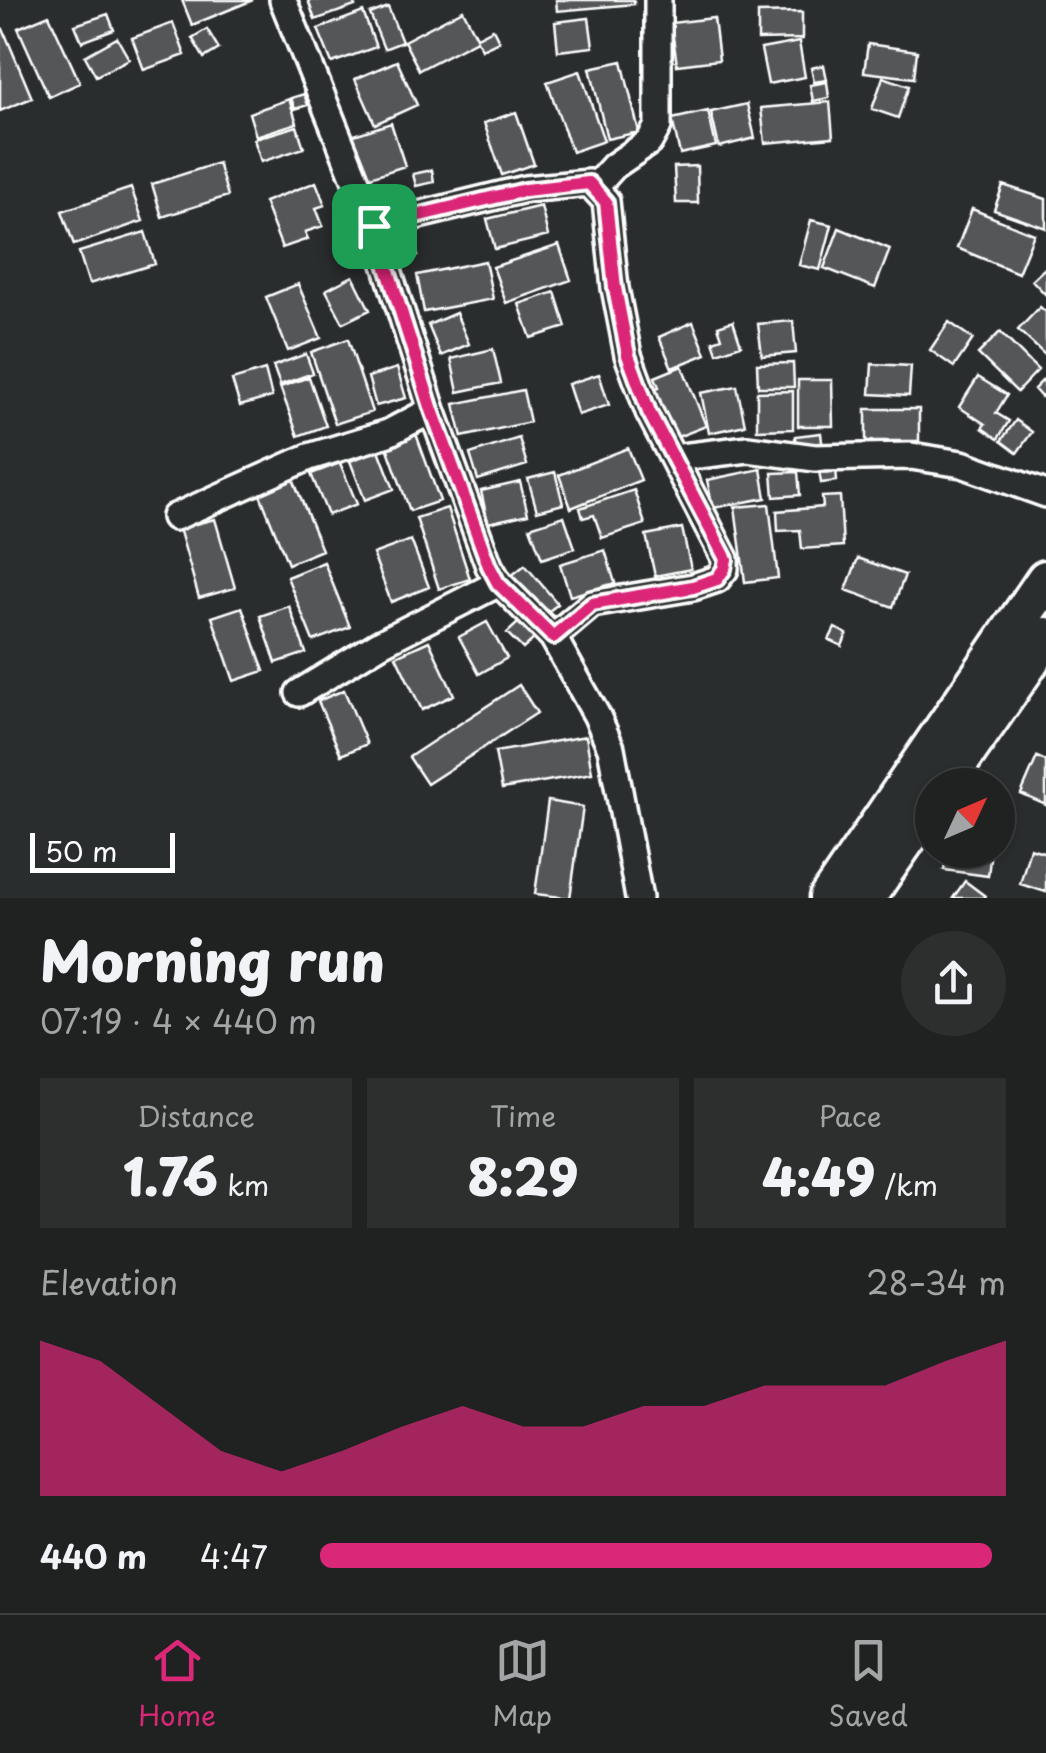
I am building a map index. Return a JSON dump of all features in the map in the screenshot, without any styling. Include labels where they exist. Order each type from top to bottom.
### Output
[{"type":"highway","points":[[830,898],[1046,580]]},
{"type":"highway","points":[[955,768],[1046,637]]},
{"type":"highway","points":[[865,898],[915,826]]},
{"type":"street","points":[[283,0],[374,226],[432,410],[489,566],[498,583],[553,637],[611,748],[639,898]]},
{"type":"street","points":[[595,188],[614,166],[649,142],[658,126],[658,0]]},
{"type":"street","points":[[374,226],[525,190],[589,183],[606,202],[615,288],[628,355],[649,412],[726,559],[717,579],[693,587],[592,604],[553,637]]},
{"type":"street","points":[[175,517],[310,457],[388,434],[432,410]]},
{"type":"street","points":[[672,458],[748,449],[816,458],[911,456],[962,464],[1046,494]]},
{"type":"street","points":[[299,693],[380,643],[498,583]]},
{"type":"building","points":[[182,0],[253,0],[192,25]]},
{"type":"building","points":[[308,0],[353,0],[355,6],[315,20]]},
{"type":"building","points":[[556,0],[634,0],[634,4],[557,11]]},
{"type":"building","points":[[388,7],[402,42],[384,49],[370,14]]},
{"type":"building","points":[[463,10],[477,37],[493,29],[499,41],[482,49],[477,40],[419,70],[404,41]]},
{"type":"building","points":[[363,12],[376,47],[332,63],[318,29]]},
{"type":"building","points":[[802,12],[802,39],[758,40],[758,13]]},
{"type":"building","points":[[108,14],[114,30],[82,42],[75,25]]},
{"type":"building","points":[[49,15],[80,83],[49,97],[18,28]]},
{"type":"building","points":[[589,18],[593,47],[558,51],[555,22]]},
{"type":"building","points":[[714,18],[719,60],[677,65],[671,23]]},
{"type":"building","points":[[173,23],[185,55],[144,70],[132,38]]},
{"type":"building","points":[[3,29],[32,98],[0,111],[0,31]]},
{"type":"building","points":[[207,29],[219,49],[204,58],[192,38]]},
{"type":"building","points":[[117,38],[129,59],[96,76],[85,56]]},
{"type":"building","points":[[799,42],[805,77],[768,84],[761,49]]},
{"type":"building","points":[[868,44],[917,51],[914,78],[864,72]]},
{"type":"building","points":[[397,61],[417,105],[375,124],[355,79]]},
{"type":"building","points":[[622,61],[639,132],[607,139],[590,68]]},
{"type":"building","points":[[824,65],[827,80],[814,82],[811,68]]},
{"type":"building","points":[[580,71],[604,141],[572,152],[547,82]]},
{"type":"building","points":[[883,77],[909,86],[898,118],[872,109]]},
{"type":"building","points":[[827,82],[829,98],[813,101],[810,85]]},
{"type":"building","points":[[304,94],[308,105],[295,109],[291,98]]},
{"type":"building","points":[[289,99],[297,123],[256,136],[249,113]]},
{"type":"building","points":[[830,102],[833,137],[765,143],[761,108]]},
{"type":"building","points":[[747,104],[755,138],[719,147],[711,112]]},
{"type":"building","points":[[708,111],[716,146],[680,154],[672,119]]},
{"type":"building","points":[[516,112],[534,164],[502,175],[484,123]]},
{"type":"building","points":[[391,123],[405,166],[364,179],[351,136]]},
{"type":"building","points":[[297,126],[304,148],[261,162],[254,139]]},
{"type":"building","points":[[218,163],[228,196],[162,217],[152,184]]},
{"type":"building","points":[[697,166],[698,203],[676,203],[674,167]]},
{"type":"building","points":[[432,170],[434,182],[416,186],[413,174]]},
{"type":"building","points":[[316,182],[325,205],[316,208],[323,226],[305,232],[308,239],[282,248],[264,202]]},
{"type":"building","points":[[1003,185],[1046,199],[1046,228],[994,210]]},
{"type":"building","points":[[131,188],[143,221],[74,245],[62,211]]},
{"type":"building","points":[[541,206],[548,236],[495,249],[487,219]]},
{"type":"building","points":[[972,209],[1034,234],[1018,273],[957,248]]},
{"type":"building","points":[[811,220],[832,225],[820,270],[799,265]]},
{"type":"building","points":[[839,228],[890,249],[875,288],[824,268]]},
{"type":"building","points":[[145,232],[155,264],[89,284],[79,252]]},
{"type":"building","points":[[410,236],[418,256],[398,263],[390,244]]},
{"type":"building","points":[[559,245],[571,280],[506,303],[493,267]]},
{"type":"building","points":[[485,261],[493,299],[424,312],[417,275]]},
{"type":"building","points":[[1046,267],[1046,295],[1032,280]]},
{"type":"building","points":[[353,276],[370,310],[343,323],[326,290]]},
{"type":"building","points":[[298,284],[321,338],[288,351],[266,297]]},
{"type":"building","points":[[555,292],[566,327],[531,338],[519,304]]},
{"type":"building","points":[[1040,307],[1046,312],[1046,356],[1018,330]]},
{"type":"building","points":[[456,313],[469,344],[441,356],[428,325]]},
{"type":"building","points":[[733,321],[741,345],[717,353],[713,341],[722,338],[718,326]]},
{"type":"building","points":[[793,321],[796,353],[762,356],[758,324]]},
{"type":"building","points":[[693,322],[706,354],[672,368],[659,337]]},
{"type":"building","points":[[949,322],[973,339],[954,367],[930,350]]},
{"type":"building","points":[[1000,332],[1038,370],[1017,392],[978,354]]},
{"type":"building","points":[[348,339],[372,412],[335,424],[311,352]]},
{"type":"building","points":[[493,349],[501,383],[458,392],[451,359]]},
{"type":"building","points":[[306,354],[313,373],[280,385],[273,366]]},
{"type":"building","points":[[793,363],[794,387],[758,387],[757,364]]},
{"type":"building","points":[[872,364],[911,366],[909,396],[870,394]]},
{"type":"building","points":[[682,366],[706,426],[675,438],[662,406],[652,410],[646,393],[659,387],[655,377]]},
{"type":"building","points":[[397,368],[406,398],[376,406],[368,377]]},
{"type":"building","points":[[265,370],[272,397],[240,406],[232,380]]},
{"type":"building","points":[[599,374],[609,405],[578,415],[568,384]]},
{"type":"building","points":[[309,377],[326,426],[298,436],[280,387]]},
{"type":"building","points":[[978,377],[1007,395],[996,413],[1009,421],[998,439],[982,428],[985,424],[959,407]]},
{"type":"building","points":[[798,380],[832,380],[833,426],[798,426]]},
{"type":"building","points":[[1043,380],[1046,393],[1041,397],[1034,389]]},
{"type":"building","points":[[737,386],[745,425],[709,433],[701,393]]},
{"type":"building","points":[[523,390],[530,422],[462,437],[454,404]]},
{"type":"building","points":[[793,391],[793,429],[757,430],[757,392]]},
{"type":"building","points":[[866,409],[919,409],[919,441],[866,441]]},
{"type":"building","points":[[1016,420],[1032,432],[1017,453],[1001,441]]},
{"type":"building","points":[[415,431],[440,501],[410,511],[385,441]]},
{"type":"building","points":[[821,433],[823,450],[796,453],[795,436]]},
{"type":"building","points":[[519,438],[527,465],[478,480],[470,454]]},
{"type":"building","points":[[628,448],[641,480],[571,508],[559,475]]},
{"type":"building","points":[[379,450],[394,489],[365,500],[350,461]]},
{"type":"building","points":[[340,463],[357,504],[328,515],[311,474]]},
{"type":"building","points":[[836,468],[837,481],[821,483],[819,470]]},
{"type":"building","points":[[761,469],[766,498],[713,508],[707,480]]},
{"type":"building","points":[[555,472],[563,504],[537,511],[528,479]]},
{"type":"building","points":[[798,472],[800,495],[774,497],[772,473]]},
{"type":"building","points":[[293,479],[322,550],[288,564],[259,492]]},
{"type":"building","points":[[520,482],[528,514],[488,523],[481,491]]},
{"type":"building","points":[[634,490],[645,524],[602,538],[594,515],[583,518],[580,508]]},
{"type":"building","points":[[840,496],[843,546],[802,549],[800,530],[778,531],[777,511],[823,507],[822,497]]},
{"type":"building","points":[[769,504],[778,578],[745,582],[735,507]]},
{"type":"building","points":[[447,508],[470,579],[439,589],[416,518]]},
{"type":"building","points":[[564,516],[575,548],[542,559],[530,527]]},
{"type":"building","points":[[215,519],[235,588],[199,598],[179,528]]},
{"type":"building","points":[[682,528],[691,569],[655,576],[646,535]]},
{"type":"building","points":[[411,540],[429,587],[391,602],[373,554]]},
{"type":"building","points":[[605,550],[615,583],[570,596],[560,564]]},
{"type":"building","points":[[858,558],[905,575],[893,607],[846,590]]},
{"type":"building","points":[[324,562],[350,627],[313,641],[287,577]]},
{"type":"building","points":[[525,565],[558,604],[544,615],[511,576]]},
{"type":"building","points":[[289,606],[306,653],[276,663],[260,616]]},
{"type":"building","points":[[242,607],[264,671],[234,681],[212,617]]},
{"type":"building","points":[[487,622],[507,658],[479,674],[459,637]]},
{"type":"building","points":[[519,622],[534,639],[523,649],[507,633]]},
{"type":"building","points":[[835,628],[847,634],[842,646],[829,640]]},
{"type":"building","points":[[429,641],[454,695],[422,710],[396,656]]},
{"type":"building","points":[[519,685],[537,713],[427,784],[409,757]]},
{"type":"building","points":[[344,690],[367,744],[341,755],[318,701]]},
{"type":"building","points":[[586,736],[592,773],[502,789],[495,752]]},
{"type":"building","points":[[1037,757],[1046,761],[1046,805],[1021,794]]},
{"type":"building","points":[[548,801],[583,807],[570,898],[535,894]]},
{"type":"building","points":[[1030,848],[1046,853],[1046,892],[1020,884]]},
{"type":"building","points":[[944,868],[989,868],[988,876]]},
{"type":"building","points":[[965,881],[985,896],[953,898]]},
{"type":"route","points":[[589,183],[602,194],[628,355],[649,412],[726,559],[717,579],[693,587],[592,604],[553,637],[498,583],[432,410],[374,226],[525,190],[589,183]]}]
